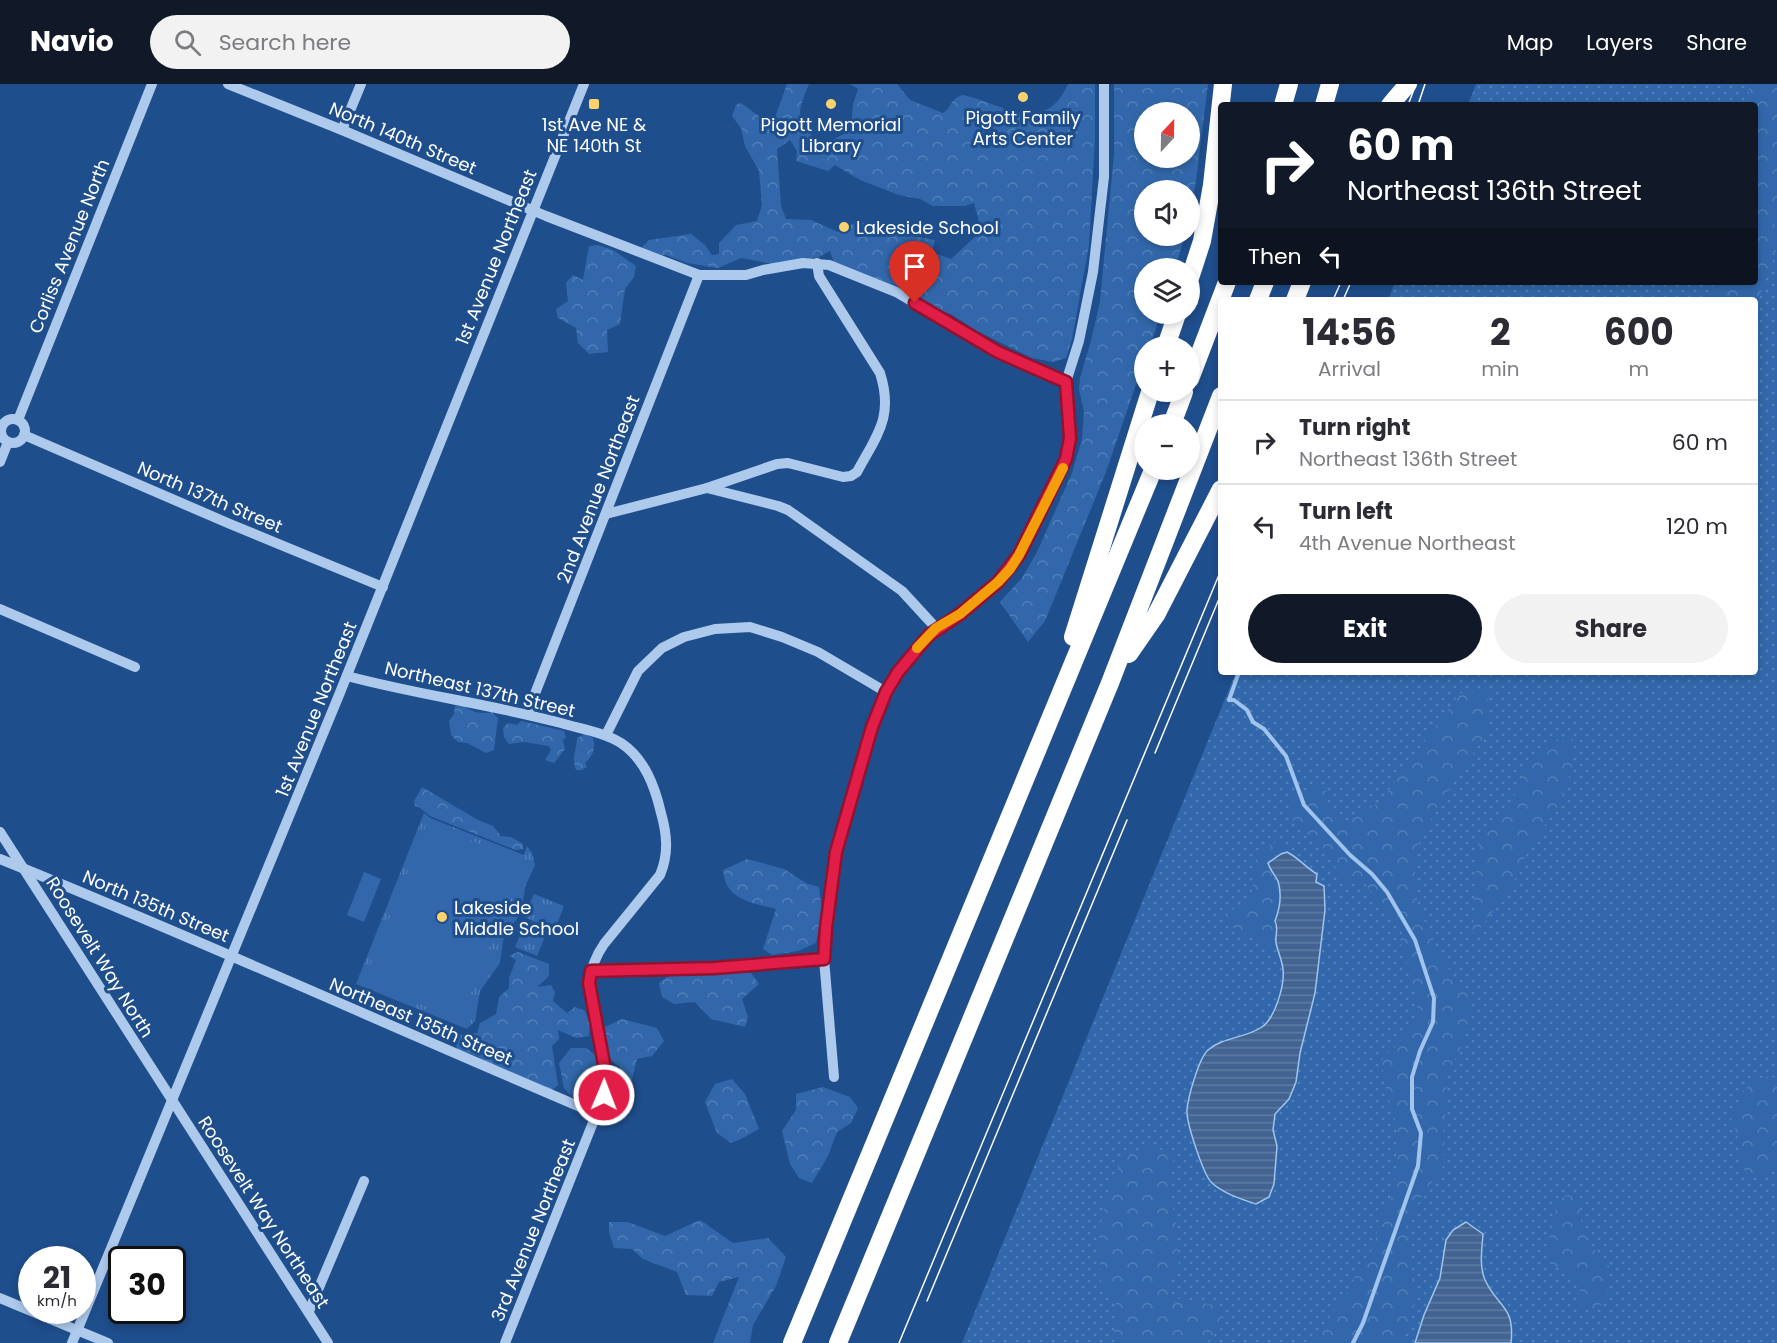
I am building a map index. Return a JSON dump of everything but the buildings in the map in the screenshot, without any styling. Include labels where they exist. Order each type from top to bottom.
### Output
[{"type":"highway","points":[[1221,102],[1223,84]]},
{"type":"highway","points":[[1284,102],[1289,84]]},
{"type":"highway","points":[[1325,102],[1330,84]]},
{"type":"highway","points":[[1392,102],[1407,84]]},
{"type":"highway","points":[[1196,258],[1204,230],[1212,185],[1218,130]]},
{"type":"highway","points":[[1200,353],[1218,306]]},
{"type":"highway","points":[[1041,745],[1147,402]]},
{"type":"highway","points":[[838,1343],[1110,683],[1218,404]]},
{"type":"highway","points":[[792,1343],[1149,480]]},
{"type":"highway","points":[[1110,683],[1156,615],[1218,495]]},
{"type":"street","name":"Corliss Avenue North","points":[[18,420],[152,84]]},
{"type":"street","name":"North 140th Street","points":[[228,84],[634,251],[699,275]]},
{"type":"street","points":[[342,130],[361,84]]},
{"type":"street","name":"1st Avenue Northeast","points":[[72,1343],[347,676],[584,84]]},
{"type":"street","points":[[834,1077],[824,959],[830,890],[838,843],[872,727],[886,692],[908,658],[936,628],[960,614],[998,582],[1019,555],[1066,459],[1070,438],[1066,382],[1079,341],[1093,272],[1104,177],[1104,84]]},
{"type":"street","points":[[699,275],[746,275],[803,263],[830,265],[881,285],[998,352],[1066,382]]},
{"type":"street","points":[[606,514],[707,488],[777,464],[788,464],[843,477],[857,472],[881,429],[887,405],[885,389],[880,373],[819,276],[817,263]]},
{"type":"street","name":"2nd Avenue Northeast","points":[[526,714],[699,275]]},
{"type":"street","points":[[10,419],[18,420],[24,425],[24,435],[16,443],[8,442],[1,434],[1,426],[10,419]]},
{"type":"street","name":"North 137th Street","points":[[24,435],[383,587]]},
{"type":"street","points":[[0,462],[8,442]]},
{"type":"street","points":[[707,488],[788,510],[902,591],[936,628]]},
{"type":"street","points":[[0,609],[135,666]]},
{"type":"street","points":[[606,735],[638,671],[662,648],[684,637],[715,629],[750,627],[782,637],[818,652],[886,692]]},
{"type":"street","name":"Northeast 137th Street","points":[[347,676],[426,695],[526,714],[606,735]]},
{"type":"street","name":"3rd Avenue Northeast","points":[[505,1343],[604,1095],[606,1075],[589,983],[591,971],[597,954],[660,875],[665,864],[667,849],[663,821],[651,780],[632,752],[606,735]]},
{"type":"street","name":"Roosevelt Way North","points":[[0,832],[173,1100]]},
{"type":"street","name":"North 135th Street","points":[[0,859],[232,957]]},
{"type":"street","name":"Northeast 135th Street","points":[[232,957],[597,1114]]},
{"type":"street","points":[[591,971],[714,968],[824,959]]},
{"type":"street","name":"Roosevelt Way Northeast","points":[[173,1100],[328,1343]]},
{"type":"street","points":[[309,1311],[364,1181]]},
{"type":"street","points":[[0,1298],[108,1343]]},
{"type":"green space","points":[[787,84],[809,84],[800,108],[801,120],[816,141],[829,142],[851,130],[853,104],[858,89],[850,84],[897,84],[910,100],[943,113],[955,99],[963,95],[1021,113],[1035,113],[1047,110],[1058,100],[1068,84],[1095,84],[1095,139],[1089,245],[1072,339],[1066,358],[1053,362],[1032,358],[977,331],[951,314],[927,306],[834,263],[830,251],[819,257],[773,264],[741,258],[718,268],[687,263],[666,255],[654,255],[641,251],[649,240],[691,234],[705,245],[712,255],[719,254],[719,243],[736,225],[757,221],[762,205],[759,171],[745,146],[741,128],[732,116],[736,105],[741,103],[772,126]],"holes":[[[790,140],[797,151],[796,161],[828,171],[835,165],[860,180],[899,195],[920,199],[933,206],[964,206],[974,203],[978,218],[978,234],[951,259],[932,252],[935,240],[901,234],[870,235],[865,223],[858,221],[838,232],[811,220],[786,219],[781,206],[777,149]]]},
{"type":"green space","points":[[1114,84],[1208,84],[1200,149],[1200,102],[1134,102],[1134,168],[1198,168],[1196,180],[1134,180],[1134,246],[1182,246],[1178,258],[1134,258],[1134,324],[1158,324],[1153,336],[1134,336],[1134,390],[1106,472],[1045,621],[1028,642],[1000,602],[1022,578],[1037,552],[1072,473],[1082,439],[1084,412],[1079,389],[1080,378],[1100,301],[1114,154]]},
{"type":"green space","points":[[1476,84],[1777,84],[1777,1343],[962,1343],[1235,675],[1758,675],[1758,297],[1389,297],[1394,285],[1758,285],[1758,102],[1469,102]]},
{"type":"green space","points":[[1749,84],[1777,84],[1777,214],[1773,222],[1776,253],[1758,301],[1758,297],[1708,297],[1714,285],[1758,285],[1758,102],[1749,102]]},
{"type":"green space","points":[[598,245],[613,250],[636,266],[634,277],[625,289],[620,324],[607,330],[608,352],[589,354],[578,343],[576,328],[558,318],[556,309],[568,301],[566,283],[573,275],[583,280],[589,246]]},
{"type":"green space","points":[[1489,691],[1486,734],[1438,806],[1416,848],[1415,881],[1418,908],[1438,954],[1471,1000],[1472,1019],[1460,1050],[1446,1076],[1447,1108],[1443,1124],[1444,1165],[1421,1198],[1406,1227],[1416,1293],[1412,1316],[1402,1343],[1309,1343],[1344,1299],[1363,1260],[1373,1248],[1379,1220],[1390,1203],[1399,1144],[1396,1122],[1386,1091],[1383,1058],[1399,1043],[1416,1015],[1418,1000],[1400,942],[1402,931],[1365,884],[1340,876],[1321,845],[1295,826],[1288,803],[1307,789],[1319,785],[1326,791],[1327,805],[1332,817],[1346,823],[1381,801],[1460,693]]},
{"type":"green space","points":[[463,705],[477,712],[492,712],[498,718],[494,750],[486,753],[467,743],[458,742],[451,735],[449,721],[454,714],[455,706]]},
{"type":"green space","points":[[521,721],[564,731],[565,749],[554,763],[545,760],[551,750],[549,746],[524,742],[509,744],[504,737],[503,728],[508,723],[517,725]]},
{"type":"green space","points":[[585,734],[593,738],[593,752],[585,763],[587,767],[576,770],[574,757],[577,738]]},
{"type":"green space","points":[[1574,739],[1572,768],[1559,805],[1530,846],[1512,886],[1472,939],[1479,834],[1510,807],[1528,761],[1546,742]]},
{"type":"green space","points":[[422,787],[478,820],[493,826],[501,836],[511,837],[523,844],[523,849],[516,850],[430,816],[415,806],[414,801]]},
{"type":"green space","points":[[424,813],[430,818],[524,855],[527,846],[532,853],[535,865],[525,887],[522,908],[504,935],[500,963],[480,991],[475,1021],[467,1029],[356,984]]},
{"type":"green space","points":[[427,823],[524,862],[460,1020],[364,981]]},
{"type":"green space","points":[[1282,839],[1286,842],[1284,848],[1265,864],[1278,889],[1280,907],[1275,921],[1274,952],[1268,945],[1233,928],[1220,917],[1250,899],[1257,867],[1256,853]]},
{"type":"green space","points":[[747,859],[784,869],[806,883],[819,887],[822,912],[816,943],[798,951],[772,955],[763,949],[776,909],[738,897],[728,886],[723,870]]},
{"type":"green space","points":[[364,872],[381,879],[364,922],[347,915]]},
{"type":"green space","points":[[534,894],[564,906],[555,929],[539,925],[524,916]]},
{"type":"green space","points":[[524,925],[546,934],[537,956],[515,947]]},
{"type":"green space","points":[[518,952],[549,964],[549,976],[537,987],[551,985],[555,992],[553,1001],[567,1013],[575,1007],[585,1011],[590,1024],[589,1036],[576,1038],[558,1030],[559,1039],[552,1046],[558,1085],[551,1091],[493,1067],[477,1056],[458,1050],[455,1043],[459,1035],[477,1033],[480,1023],[496,1014],[499,997],[509,988],[509,978],[516,960],[509,956]]},
{"type":"green space","points":[[674,972],[751,973],[759,984],[742,999],[748,1017],[745,1027],[711,1019],[695,1002],[674,1004],[662,997],[659,983]]},
{"type":"green space","points":[[622,1019],[657,1028],[664,1041],[652,1056],[637,1059],[632,1080],[625,1086],[619,1081],[620,1067],[607,1055],[604,1040],[605,1027]]},
{"type":"green space","points":[[571,1048],[586,1048],[599,1058],[602,1083],[590,1097],[574,1099],[564,1088],[559,1063]]},
{"type":"green space","points":[[1770,1076],[1777,1079],[1777,1161],[1766,1174],[1748,1174],[1739,1164],[1738,1137],[1728,1113],[1742,1105],[1742,1092],[1757,1079]]},
{"type":"green space","points":[[732,1079],[745,1094],[759,1129],[731,1143],[717,1133],[705,1102],[715,1084]]},
{"type":"green space","points":[[823,1087],[850,1097],[858,1108],[851,1123],[837,1132],[828,1156],[812,1183],[799,1178],[790,1164],[782,1131],[796,1110],[796,1094]]},
{"type":"green space","points":[[1154,1145],[1174,1158],[1168,1194],[1175,1214],[1179,1267],[1168,1282],[1168,1297],[1226,1307],[1221,1328],[1206,1343],[1114,1343],[1116,1303],[1101,1281],[1099,1231],[1111,1179],[1125,1158]]},
{"type":"green space","points":[[1571,1193],[1579,1195],[1581,1218],[1589,1242],[1610,1267],[1607,1301],[1595,1309],[1580,1306],[1580,1283],[1549,1261],[1547,1247],[1558,1201]]},
{"type":"green space","points":[[700,1220],[733,1243],[768,1238],[786,1257],[776,1286],[753,1325],[750,1343],[713,1343],[739,1277],[719,1282],[712,1296],[686,1295],[677,1272],[643,1259],[632,1249],[614,1248],[609,1232],[609,1222],[628,1222],[665,1236]]},
{"type":"shaded area","points":[[1287,852],[1317,874],[1316,882],[1324,886],[1325,910],[1315,993],[1300,1053],[1296,1082],[1289,1099],[1275,1114],[1273,1130],[1277,1146],[1274,1184],[1269,1197],[1256,1204],[1238,1198],[1211,1182],[1196,1147],[1187,1110],[1198,1069],[1208,1050],[1221,1042],[1262,1027],[1267,1023],[1278,1001],[1283,976],[1276,943],[1275,921],[1280,891],[1278,881],[1268,863]]},
{"type":"shaded area","points":[[1466,1222],[1483,1234],[1481,1257],[1483,1275],[1508,1314],[1512,1331],[1511,1343],[1415,1343],[1440,1278],[1446,1240],[1453,1230]]},
{"type":"waterway","points":[[1238,675],[1229,700],[1234,700],[1247,710],[1253,722],[1264,729],[1286,756],[1304,805],[1387,892],[1415,940],[1434,998],[1433,1022],[1420,1051],[1412,1077],[1412,1109],[1421,1133],[1418,1166],[1363,1323],[1353,1343]]},
{"type":"tram line","points":[[1409,102],[1416,84]]},
{"type":"tram line","points":[[1419,102],[1425,84]]},
{"type":"tram line","points":[[1334,297],[1340,285]]},
{"type":"tram line","points":[[1344,297],[1350,285]]},
{"type":"tram line","points":[[899,1343],[1218,577]]},
{"type":"tram line","points":[[1155,753],[1218,601]]},
{"type":"tram line","points":[[927,1301],[1127,820]]},
{"type":"slow traffic","points":[[917,648],[936,628],[960,614],[1010,569],[1063,468]]},
{"type":"place","name":"Pigott Family Arts Center","points":[[1023,97]]},
{"type":"place","name":"1st Ave NE & NE 140th St","points":[[594,104]]},
{"type":"place","name":"Pigott Memorial Library","points":[[831,104]]},
{"type":"place","name":"Lakeside School","points":[[844,227]]},
{"type":"place","name":"Lakeside Middle School","points":[[442,917]]},
{"type":"route","points":[[604,1095],[606,1075],[589,983],[591,971],[714,968],[824,959],[831,880],[840,834],[872,727],[890,683],[908,658],[936,628],[960,614],[1010,569],[1062,471],[1070,438],[1066,382],[998,352],[915,303]]}]
